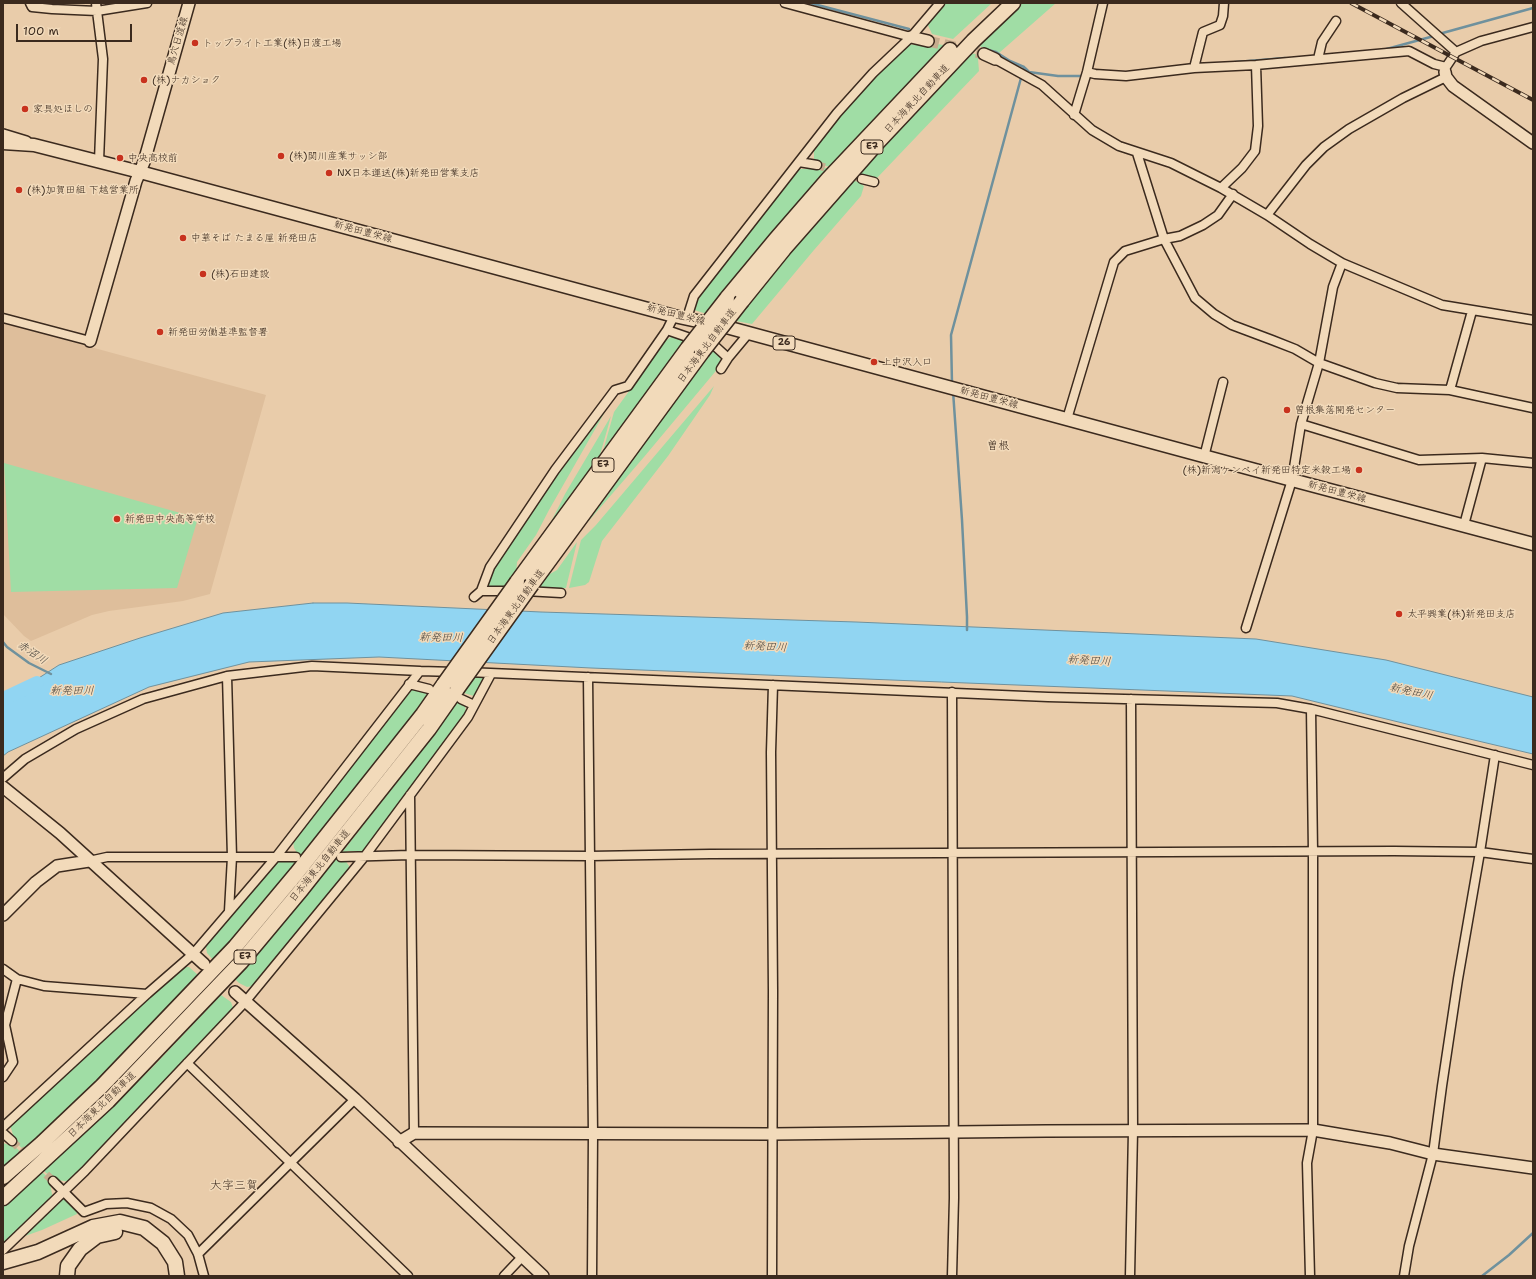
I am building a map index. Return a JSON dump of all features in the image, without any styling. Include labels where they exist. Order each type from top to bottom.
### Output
[{"type":"highway","name":"日本海東北自動車道","points":[[3,1177],[41,1144],[102,1086],[235,947],[296,874],[423,714],[454,691],[517,582],[688,348],[727,298],[828,179],[932,68],[1000,3]]},
{"type":"highway","name":"日本海東北自動車道","points":[[3,1198],[108,1101],[240,962],[307,883],[429,729],[454,691],[532,584],[702,352],[742,301],[784,249],[878,142],[962,52],[1013,3]]},
{"type":"highway","points":[[3,1262],[38,1252],[93,1228],[120,1222],[144,1228],[163,1243],[175,1262],[177,1276]]},
{"type":"highway","points":[[67,1276],[68,1266],[80,1249],[97,1236],[119,1231],[141,1236],[156,1247],[167,1264],[170,1276]]},
{"type":"main road","name":"新発田豊栄線","points":[[3,143],[34,145],[99,161],[674,316],[748,334],[1533,544]]},
{"type":"street","points":[[30,3],[32,7],[52,9],[147,3]]},
{"type":"street","name":"鳥穴日渡線","points":[[90,341],[189,3]]},
{"type":"street","points":[[785,3],[928,41]]},
{"type":"street","points":[[687,318],[694,296],[837,113],[873,73],[911,37],[940,3]]},
{"type":"street","points":[[1074,115],[1087,72],[1103,3]]},
{"type":"street","points":[[1194,68],[1203,32],[1220,25],[1223,16],[1224,3]]},
{"type":"street","points":[[1401,3],[1456,52]]},
{"type":"street","points":[[96,7],[103,59],[99,161]]},
{"type":"street","points":[[1318,59],[1322,42],[1336,21]]},
{"type":"street","points":[[1267,215],[1306,165],[1324,147],[1349,129],[1446,72],[1456,52],[1481,41],[1533,27]]},
{"type":"street","points":[[1087,72],[1126,76],[1194,68],[1256,65],[1409,52],[1434,64],[1446,72],[1453,86],[1533,143]]},
{"type":"street","points":[[984,54],[1042,85],[1092,130],[1119,146],[1171,163],[1233,194],[1342,264],[1442,305],[1533,320]]},
{"type":"street","points":[[1221,188],[1242,168],[1254,151],[1258,126],[1256,65]]},
{"type":"street","points":[[3,135],[34,145]]},
{"type":"street","points":[[1137,153],[1164,239],[1195,298],[1214,314],[1232,325],[1295,350],[1319,363],[1376,383],[1397,388],[1450,390],[1533,408]]},
{"type":"street","points":[[799,162],[817,165]]},
{"type":"street","points":[[862,178],[874,182]]},
{"type":"street","points":[[1067,419],[1114,262],[1125,251],[1164,239],[1180,236],[1203,225],[1218,215],[1233,194]]},
{"type":"street","points":[[1246,628],[1292,480],[1301,424],[1319,363],[1333,287],[1342,264]]},
{"type":"street","points":[[1450,390],[1472,311]]},
{"type":"street","points":[[474,597],[481,591],[490,567],[555,470],[615,390],[628,386],[667,330],[674,316]]},
{"type":"street","points":[[3,318],[90,341]]},
{"type":"street","points":[[667,330],[716,347],[728,358]]},
{"type":"street","points":[[721,369],[748,334]]},
{"type":"street","points":[[1204,456],[1223,382]]},
{"type":"street","points":[[1301,424],[1418,460],[1482,458],[1533,463]]},
{"type":"street","points":[[1464,525],[1482,458]]},
{"type":"street","points":[[481,591],[503,590],[561,593]]},
{"type":"street","points":[[3,778],[25,759],[76,729],[143,700],[227,676],[312,666],[1131,699],[1277,703],[1311,709],[1533,765]]},
{"type":"street","points":[[3,1127],[147,994],[193,954],[276,857],[420,671]]},
{"type":"street","points":[[3,1250],[85,1171],[245,1002],[365,856],[468,717],[491,674]]},
{"type":"street","points":[[227,676],[232,857],[229,911]]},
{"type":"street","points":[[588,677],[593,1134],[592,1276]]},
{"type":"street","points":[[409,684],[429,689]]},
{"type":"street","points":[[772,1276],[773,685]]},
{"type":"street","points":[[454,691],[474,705]]},
{"type":"street","points":[[952,692],[954,1132],[952,1276]]},
{"type":"street","points":[[1130,1276],[1133,1131],[1131,699]]},
{"type":"street","points":[[1310,1276],[1307,1163],[1313,1130],[1313,852],[1311,709]]},
{"type":"street","points":[[1404,1276],[1409,1246],[1433,1154],[1458,979],[1480,852],[1494,755]]},
{"type":"street","points":[[3,787],[30,808],[204,964]]},
{"type":"street","points":[[410,795],[414,1133]]},
{"type":"street","points":[[341,857],[410,855],[590,856],[1132,852],[1480,852],[1533,859]]},
{"type":"street","points":[[3,915],[36,882],[57,866],[107,857],[296,857]]},
{"type":"street","points":[[3,969],[17,979],[44,986],[147,994]]},
{"type":"street","points":[[3,1078],[13,1062],[5,1025],[17,979]]},
{"type":"street","points":[[235,992],[355,1099],[543,1276]]},
{"type":"street","points":[[187,1063],[408,1276]]},
{"type":"street","points":[[198,1254],[355,1099]]},
{"type":"street","points":[[399,1142],[414,1133],[772,1134],[1313,1130],[1390,1142],[1433,1154],[1533,1168]]},
{"type":"street","points":[[3,1133],[12,1141]]},
{"type":"street","points":[[53,1181],[84,1212],[106,1204],[127,1203],[151,1208],[171,1219],[188,1235],[198,1254],[204,1276]]},
{"type":"street","points":[[504,1276],[522,1257]]},
{"type":"shaded area","name":"新発田中央高等学校","points":[[3,323],[266,395],[210,594],[183,601],[109,611],[92,615],[31,641],[24,636],[3,614]]},
{"type":"green space","points":[[944,3],[992,3],[953,39],[932,34],[926,21]]},
{"type":"green space","points":[[1020,3],[1056,3],[999,53],[976,45]]},
{"type":"green space","points":[[927,42],[943,45],[945,48],[830,167],[814,163],[814,148],[845,110],[907,44],[926,46]]},
{"type":"green space","points":[[969,53],[982,55],[978,59],[979,71],[876,179],[862,174],[855,174]]},
{"type":"green space","points":[[814,164],[829,169],[707,314],[694,310],[705,288],[796,169],[810,169],[814,167]]},
{"type":"green space","points":[[853,177],[865,181],[859,182],[864,186],[861,196],[752,324],[736,321]]},
{"type":"green space","points":[[678,336],[688,339],[603,451],[614,412],[665,341],[671,337]]},
{"type":"green space","points":[[712,348],[719,354],[721,361],[720,366],[587,523]]},
{"type":"green space","points":[[714,386],[710,395],[668,456],[602,541],[589,582],[585,585],[569,588],[581,540],[596,525]]},
{"type":"green space","points":[[614,396],[536,535],[517,562],[516,575],[505,587],[488,588],[487,585],[490,573],[520,530],[537,501]]},
{"type":"green space","points":[[611,416],[600,455],[551,522],[565,494]]},
{"type":"green space","points":[[4,463],[198,518],[177,588],[11,592]]},
{"type":"green space","points":[[577,542],[566,588],[538,588],[548,575],[557,570]]},
{"type":"green space","points":[[476,674],[486,677],[477,697],[464,693]]},
{"type":"green space","points":[[414,687],[428,692],[421,704],[338,813],[302,856],[295,855],[296,851],[293,840],[294,836],[317,811]]},
{"type":"green space","points":[[458,700],[463,701],[465,706],[466,712],[464,717],[370,844],[364,851],[348,851],[340,855],[405,772]]},
{"type":"green space","points":[[301,858],[214,961],[207,953],[207,942],[279,860]]},
{"type":"green space","points":[[337,858],[345,858],[349,866],[349,870],[260,979],[252,986],[247,987],[239,983],[235,979]]},
{"type":"green space","points":[[183,967],[189,967],[199,977],[114,1067],[24,1150],[13,1140],[14,1138],[10,1125],[136,1006]]},
{"type":"green space","points":[[221,995],[231,1002],[233,1008],[232,1014],[70,1182],[58,1180],[55,1177],[53,1179],[44,1171],[150,1070]]},
{"type":"green space","points":[[3,1143],[9,1145],[11,1143],[22,1153],[3,1168]]},
{"type":"green space","points":[[42,1172],[52,1181],[50,1183],[53,1200],[3,1246],[3,1206]]},
{"type":"green space","points":[[62,1197],[76,1207],[77,1214],[25,1236]]},
{"type":"water","name":"新発田川","points":[[313,603],[856,622],[1256,639],[1386,660],[1533,697],[1533,754],[1292,696],[591,668],[379,657],[249,662],[149,687],[8,752],[3,756],[3,701],[59,665],[140,638],[223,613]]},
{"type":"waterway","points":[[810,3],[909,29]]},
{"type":"waterway","points":[[1439,34],[1533,8]]},
{"type":"waterway","points":[[1383,50],[1434,36]]},
{"type":"waterway","points":[[988,50],[996,52],[1010,61],[1024,67],[1029,72],[1058,76],[1084,76]]},
{"type":"waterway","points":[[1224,63],[1285,58]]},
{"type":"waterway","points":[[952,384],[951,335],[1024,67]]},
{"type":"waterway","points":[[953,391],[962,520],[967,630]]},
{"type":"waterway","name":"赤沼川","points":[[3,642],[7,647],[29,663],[51,674]]},
{"type":"waterway","name":"新発田川","points":[[3,699],[37,683]]},
{"type":"waterway","points":[[1482,1276],[1509,1255],[1533,1233]]},
{"type":"tunnel","points":[[928,41],[984,54]]},
{"type":"tunnel","points":[[817,165],[862,179]]},
{"type":"tunnel","points":[[12,1141],[53,1181]]},
{"type":"railway","points":[[1351,3],[1533,100]]},
{"type":"place","name":"トップライト工業(株)日渡工場","points":[[195,43]]},
{"type":"place","name":"(株)ナカショク","points":[[144,80]]},
{"type":"place","name":"家具処ほしの","points":[[25,109]]},
{"type":"place","name":"(株)関川産業サッシ部","points":[[281,156]]},
{"type":"place","name":"中央高校前","points":[[120,158]]},
{"type":"place","name":"NX日本運送(株)新発田営業支店","points":[[329,173]]},
{"type":"place","name":"(株)加賀田組 下越営業所","points":[[19,190]]},
{"type":"place","name":"中華そば たまる屋 新発田店","points":[[183,238]]},
{"type":"place","name":"(株)石田建設","points":[[203,274]]},
{"type":"place","name":"新発田労働基準監督署","points":[[160,332]]},
{"type":"place","name":"上中沢入口","points":[[874,362]]},
{"type":"place","name":"曽根集落開発センター","points":[[1287,410]]},
{"type":"place","name":"(株)新潟ケンベイ新発田特定米穀工場","points":[[1359,470]]},
{"type":"place","name":"新発田中央高等学校","points":[[117,519]]},
{"type":"place","name":"太平興業(株)新発田支店","points":[[1399,614]]},
{"type":"district","name":"曽根","points":[[998,446]]},
{"type":"district","name":"大字三賀","points":[[234,1186]]}]
